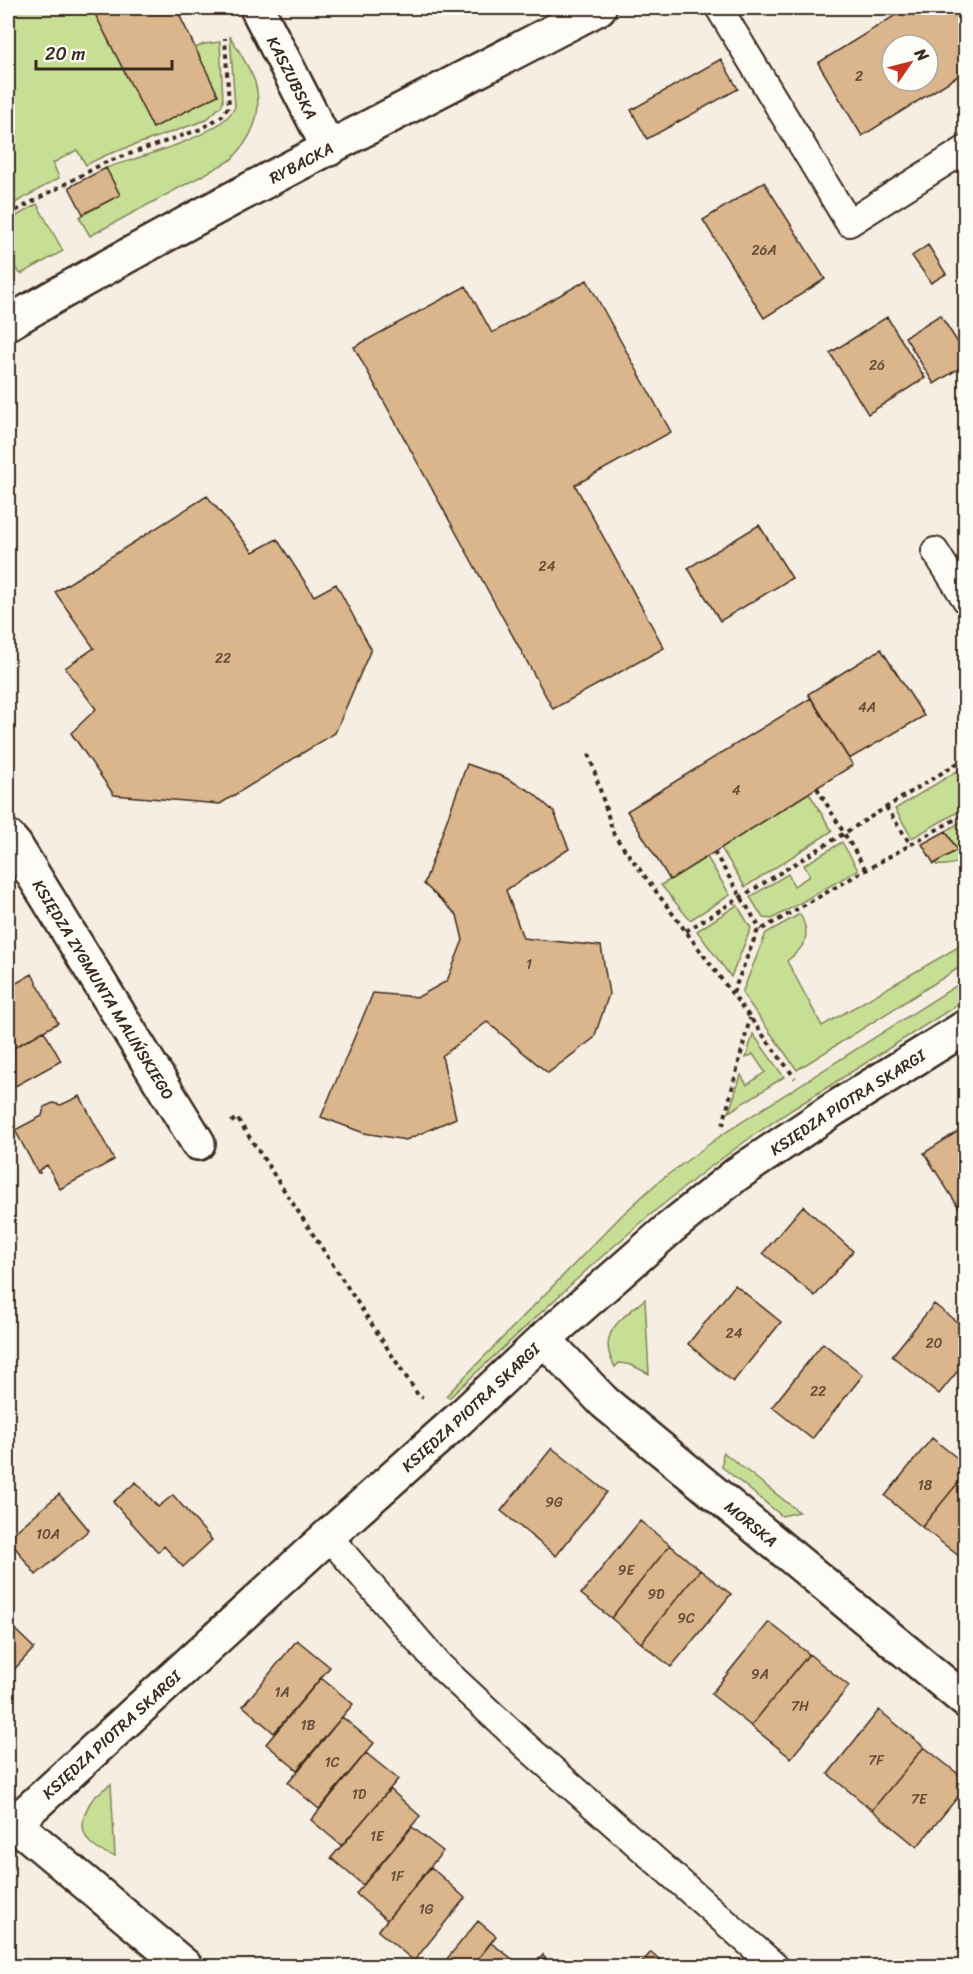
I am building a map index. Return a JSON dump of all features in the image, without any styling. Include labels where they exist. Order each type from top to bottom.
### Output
[{"type":"street","name":"KASZUBSKA","points":[[257,8],[329,148]]},
{"type":"street","name":"RYBACKA","points":[[8,323],[329,148],[599,8]]},
{"type":"street","name":"KSIĘDZA ZYGMUNTA MALIŃSKIEGO","points":[[8,837],[198,1143]]},
{"type":"street","name":"KSIĘDZA PIOTRA SKARGI","points":[[11,1826],[459,1419],[544,1338],[670,1228],[737,1174],[834,1109],[966,1027]]},
{"type":"street","name":"MORSKA","points":[[544,1338],[604,1402],[966,1701]]},
{"type":"street","points":[[11,1826],[185,1966]]},
{"type":"lane","points":[[719,8],[849,223],[966,149]]},
{"type":"lane","points":[[935,551],[966,600]]},
{"type":"lane","points":[[328,1536],[440,1666],[527,1747],[775,1966]]},
{"type":"path","points":[[8,215],[104,163],[201,129],[222,116],[229,105],[225,29]]},
{"type":"path","points":[[589,754],[614,835],[795,1078]]},
{"type":"path","points":[[686,931],[966,758]]},
{"type":"path","points":[[817,788],[866,870]]},
{"type":"path","points":[[886,807],[911,845]]},
{"type":"path","points":[[733,994],[757,933],[966,813]]},
{"type":"path","points":[[714,852],[761,930]]},
{"type":"path","points":[[723,1125],[750,1017]]},
{"type":"path","points":[[198,1143],[237,1118],[418,1395],[459,1419]]},
{"type":"green space","points":[[8,8],[92,8],[153,128],[218,95],[195,48],[220,42],[222,105],[206,120],[106,155],[86,165],[77,150],[53,163],[59,178],[8,207]]},
{"type":"green space","points":[[230,36],[250,71],[257,94],[257,115],[245,143],[231,160],[90,236],[79,217],[120,195],[106,168],[196,137],[227,118],[235,107]]},
{"type":"green space","points":[[37,204],[63,251],[21,274],[8,261],[8,221]]},
{"type":"green space","points":[[965,766],[965,808],[912,838],[895,809]]},
{"type":"green space","points":[[809,793],[832,831],[745,887],[721,848]]},
{"type":"green space","points":[[965,819],[965,858],[950,864],[934,864],[957,850],[946,831]]},
{"type":"green space","points":[[842,842],[858,870],[772,919],[763,918],[750,897],[788,874],[794,886],[810,876],[804,865]]},
{"type":"green space","points":[[707,857],[730,895],[690,920],[661,885]]},
{"type":"green space","points":[[737,905],[751,928],[731,977],[697,931]]},
{"type":"green space","points":[[800,914],[806,929],[805,941],[787,961],[822,1026],[965,943],[965,964],[797,1070],[742,993],[766,933]]},
{"type":"green space","points":[[965,980],[965,1000],[793,1109],[702,1173],[591,1266],[449,1398],[446,1396],[622,1215],[658,1182],[723,1134]]},
{"type":"green space","points":[[753,1034],[784,1077],[729,1112],[741,1075],[747,1085],[765,1072],[753,1054],[746,1058]]},
{"type":"green space","points":[[645,1299],[649,1374],[627,1364],[619,1363],[615,1367],[608,1345],[610,1336],[620,1320]]},
{"type":"green space","points":[[723,1452],[799,1512],[782,1516],[722,1467]]},
{"type":"green space","points":[[111,1784],[115,1856],[97,1849],[83,1830],[85,1813],[90,1803]]},
{"type":"building","points":[[92,8],[176,8],[218,95],[153,128]]},
{"type":"building","points":[[907,8],[966,8],[966,71],[940,87],[940,33],[880,33],[880,93],[931,93],[862,136],[818,63]]},
{"type":"building","points":[[721,59],[738,89],[647,139],[631,110]]},
{"type":"building","points":[[106,168],[120,195],[83,214],[69,187]]},
{"type":"building","points":[[764,182],[825,279],[764,318],[703,220]]},
{"type":"building","points":[[928,245],[946,274],[931,283],[912,256]]},
{"type":"building","points":[[587,280],[671,432],[575,485],[664,648],[553,709],[354,347],[466,286],[492,333]]},
{"type":"building","points":[[940,315],[966,355],[966,364],[934,384],[905,337]]},
{"type":"building","points":[[887,317],[925,378],[868,414],[830,353]]},
{"type":"building","points":[[207,496],[253,552],[277,539],[314,596],[336,584],[371,649],[335,733],[220,804],[114,795],[71,733],[96,709],[65,668],[94,648],[55,592]]},
{"type":"building","points":[[759,525],[792,578],[720,621],[688,568]]},
{"type":"building","points":[[881,649],[924,716],[849,759],[808,694]]},
{"type":"building","points":[[811,698],[853,765],[670,880],[627,811]]},
{"type":"building","points":[[467,764],[504,777],[532,792],[554,812],[569,849],[506,890],[523,938],[601,946],[609,994],[594,1038],[548,1073],[487,1022],[442,1056],[456,1118],[406,1140],[364,1133],[321,1117],[373,993],[418,997],[447,981],[463,940],[457,915],[424,884]]},
{"type":"building","points":[[946,831],[957,850],[934,864],[922,844]]},
{"type":"building","points":[[32,974],[58,1023],[8,1051],[8,988]]},
{"type":"building","points":[[44,1031],[61,1061],[8,1090],[8,1051]]},
{"type":"building","points":[[80,1096],[114,1160],[60,1189],[47,1165],[38,1173],[15,1130],[42,1116],[44,1107],[53,1103],[61,1105]]},
{"type":"building","points":[[966,1126],[966,1219],[924,1153]]},
{"type":"building","points":[[803,1206],[853,1251],[815,1296],[763,1253]]},
{"type":"building","points":[[735,1285],[781,1322],[733,1382],[688,1344]]},
{"type":"building","points":[[934,1304],[966,1329],[966,1361],[939,1394],[892,1356]]},
{"type":"building","points":[[823,1343],[863,1375],[812,1439],[772,1407]]},
{"type":"building","points":[[932,1438],[966,1465],[966,1473],[922,1527],[885,1496]]},
{"type":"building","points":[[552,1448],[607,1492],[556,1556],[501,1511]]},
{"type":"building","points":[[966,1473],[966,1550],[960,1557],[922,1527]]},
{"type":"building","points":[[136,1482],[158,1507],[173,1495],[212,1540],[183,1567],[164,1546],[158,1552],[113,1502]]},
{"type":"building","points":[[59,1494],[89,1530],[36,1575],[8,1538]]},
{"type":"building","points":[[640,1521],[670,1545],[611,1618],[581,1594]]},
{"type":"building","points":[[670,1545],[700,1570],[641,1643],[611,1618]]},
{"type":"building","points":[[700,1570],[731,1594],[671,1667],[641,1643]]},
{"type":"building","points":[[769,1622],[809,1654],[751,1726],[711,1694]]},
{"type":"building","points":[[8,1623],[34,1648],[8,1676]]},
{"type":"building","points":[[297,1640],[330,1667],[274,1733],[243,1706]]},
{"type":"building","points":[[809,1654],[849,1686],[791,1758],[751,1726]]},
{"type":"building","points":[[321,1678],[353,1704],[297,1770],[266,1744]]},
{"type":"building","points":[[879,1710],[924,1747],[872,1810],[828,1774]]},
{"type":"building","points":[[342,1717],[374,1743],[319,1809],[288,1783]]},
{"type":"building","points":[[924,1747],[966,1780],[966,1787],[917,1847],[872,1810]]},
{"type":"building","points":[[366,1753],[398,1779],[342,1846],[311,1820]]},
{"type":"building","points":[[390,1789],[420,1816],[363,1885],[331,1858]]},
{"type":"building","points":[[412,1827],[443,1851],[387,1920],[356,1894]]},
{"type":"building","points":[[431,1867],[465,1898],[414,1961],[378,1931]]},
{"type":"building","points":[[478,1921],[496,1936],[472,1966],[455,1966],[446,1960]]},
{"type":"building","points":[[491,1943],[522,1966],[472,1966]]},
{"type":"building","points":[[651,1952],[667,1966],[639,1966]]},
{"type":"building","points":[[543,1956],[556,1966],[533,1966]]}]
